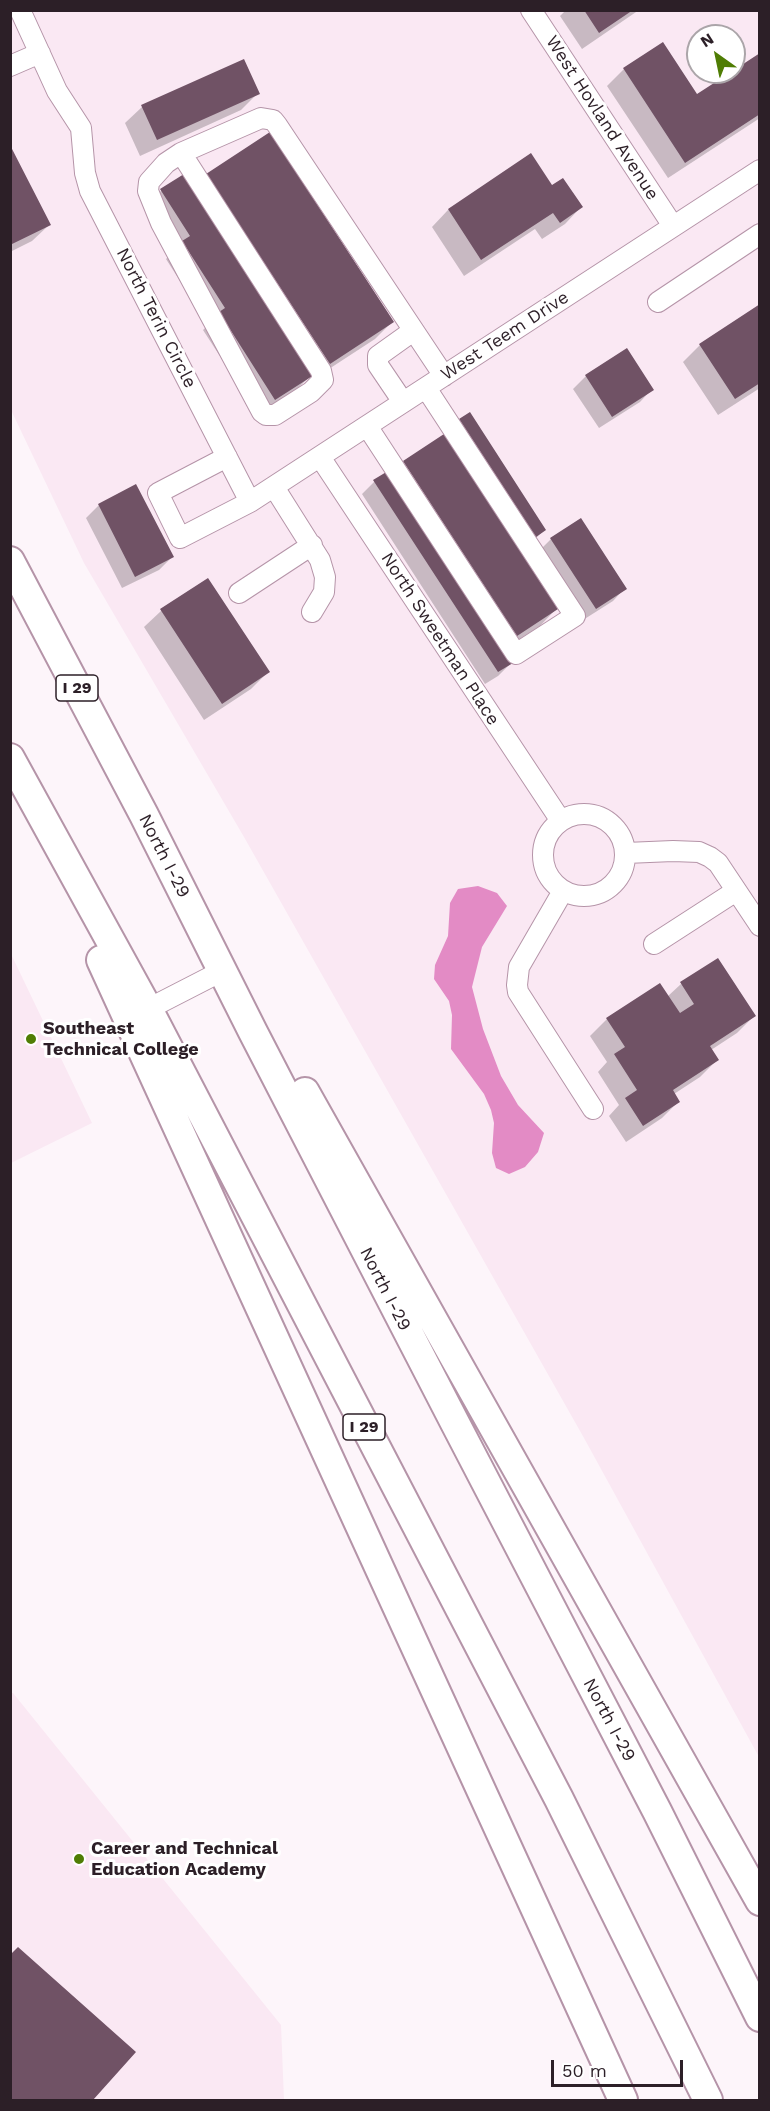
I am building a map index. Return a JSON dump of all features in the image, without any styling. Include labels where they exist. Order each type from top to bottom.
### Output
[{"type":"highway","name":"North I-29","points":[[10,561],[657,1810],[759,2017]]},
{"type":"highway","points":[[10,760],[623,2100]]},
{"type":"highway","name":"I 29","points":[[10,760],[148,1009],[564,1810],[708,2100]]},
{"type":"highway","points":[[144,816],[284,1055],[759,1901]]},
{"type":"street","points":[[10,66],[40,53],[21,10]]},
{"type":"street","name":"West Hovland Avenue","points":[[531,10],[673,226]]},
{"type":"street","name":"North Terin Circle","points":[[40,53],[57,91],[81,128],[85,173],[90,191],[250,502]]},
{"type":"street","points":[[181,153],[321,371],[323,380],[320,384],[275,415],[266,415],[262,412],[161,223],[148,191],[149,182],[157,171],[181,153],[261,118],[273,120],[444,376]]},
{"type":"street","name":"West Teem Drive","points":[[227,457],[158,493],[180,538],[274,487],[759,170]]},
{"type":"street","points":[[658,302],[759,234]]},
{"type":"street","points":[[403,402],[378,365],[378,356],[413,331]]},
{"type":"street","points":[[367,426],[516,654],[574,616],[426,388]]},
{"type":"street","name":"North Sweetman Place","points":[[320,457],[561,821]]},
{"type":"street","points":[[274,487],[320,560],[325,577],[324,592],[312,612]]},
{"type":"street","points":[[239,593],[312,545]]},
{"type":"street","points":[[586,814],[600,817],[611,824],[620,834],[626,853],[622,873],[614,885],[603,893],[583,896],[563,891],[552,882],[543,857],[544,843],[561,821],[573,815],[586,814]]},
{"type":"street","points":[[626,853],[699,852],[718,863],[759,926]]},
{"type":"street","points":[[563,891],[519,967],[517,985],[518,992],[593,1109]]},
{"type":"street","points":[[654,944],[736,891]]},
{"type":"street","points":[[148,1009],[222,971]]},
{"type":"shaded area","points":[[11,11],[759,11],[759,1757],[584,1438],[244,837],[84,563],[11,410]]},
{"type":"shaded area","points":[[478,886],[497,893],[507,906],[482,947],[472,987],[483,1029],[501,1076],[518,1105],[544,1133],[538,1152],[525,1167],[509,1174],[496,1168],[492,1153],[494,1123],[491,1110],[484,1094],[451,1049],[452,1015],[449,1001],[434,979],[435,965],[448,936],[450,903],[458,889]]},
{"type":"shaded area","name":"Southeast Technical College","points":[[11,954],[92,1123],[10,1163]]},
{"type":"shaded area","name":"Career and Technical Education Academy","points":[[10,1693],[13,1693],[281,2025],[284,2100],[11,2100]]},
{"type":"building","points":[[584,10],[633,10],[599,33]]},
{"type":"building","points":[[663,42],[686,77],[686,84],[690,84],[697,94],[712,84],[746,84],[746,62],[760,53],[760,114],[685,163],[623,68]]},
{"type":"building","points":[[244,59],[260,94],[157,140],[141,105]]},
{"type":"building","points":[[270,132],[394,322],[330,364],[206,174]]},
{"type":"building","points":[[10,145],[51,225],[10,245]]},
{"type":"building","points":[[531,153],[552,185],[563,178],[583,207],[560,223],[553,213],[481,260],[448,209]]},
{"type":"building","points":[[184,174],[314,375],[275,400],[219,312],[225,308],[182,241],[190,236],[160,189]]},
{"type":"building","points":[[760,304],[760,383],[735,399],[699,344]]},
{"type":"building","points":[[627,348],[654,390],[612,417],[585,375]]},
{"type":"building","points":[[470,412],[546,530],[536,537],[459,419]]},
{"type":"building","points":[[444,434],[558,609],[517,636],[403,461]]},
{"type":"building","points":[[388,471],[513,663],[498,672],[373,480]]},
{"type":"building","points":[[136,484],[174,557],[135,577],[98,504]]},
{"type":"building","points":[[581,518],[627,589],[596,609],[550,538]]},
{"type":"building","points":[[208,578],[270,672],[222,704],[160,609]]},
{"type":"building","points":[[718,958],[756,1016],[710,1046],[719,1060],[673,1090],[680,1102],[643,1126],[625,1098],[637,1090],[614,1054],[625,1047],[606,1018],[660,983],[680,1013],[694,1004],[680,982]]},
{"type":"building","points":[[18,1947],[136,2052],[93,2100],[10,2100],[10,1955]]},
{"type":"place","name":"Southeast Technical College","points":[[31,1039]]},
{"type":"place","name":"Career and Technical Education Academy","points":[[79,1859]]}]
